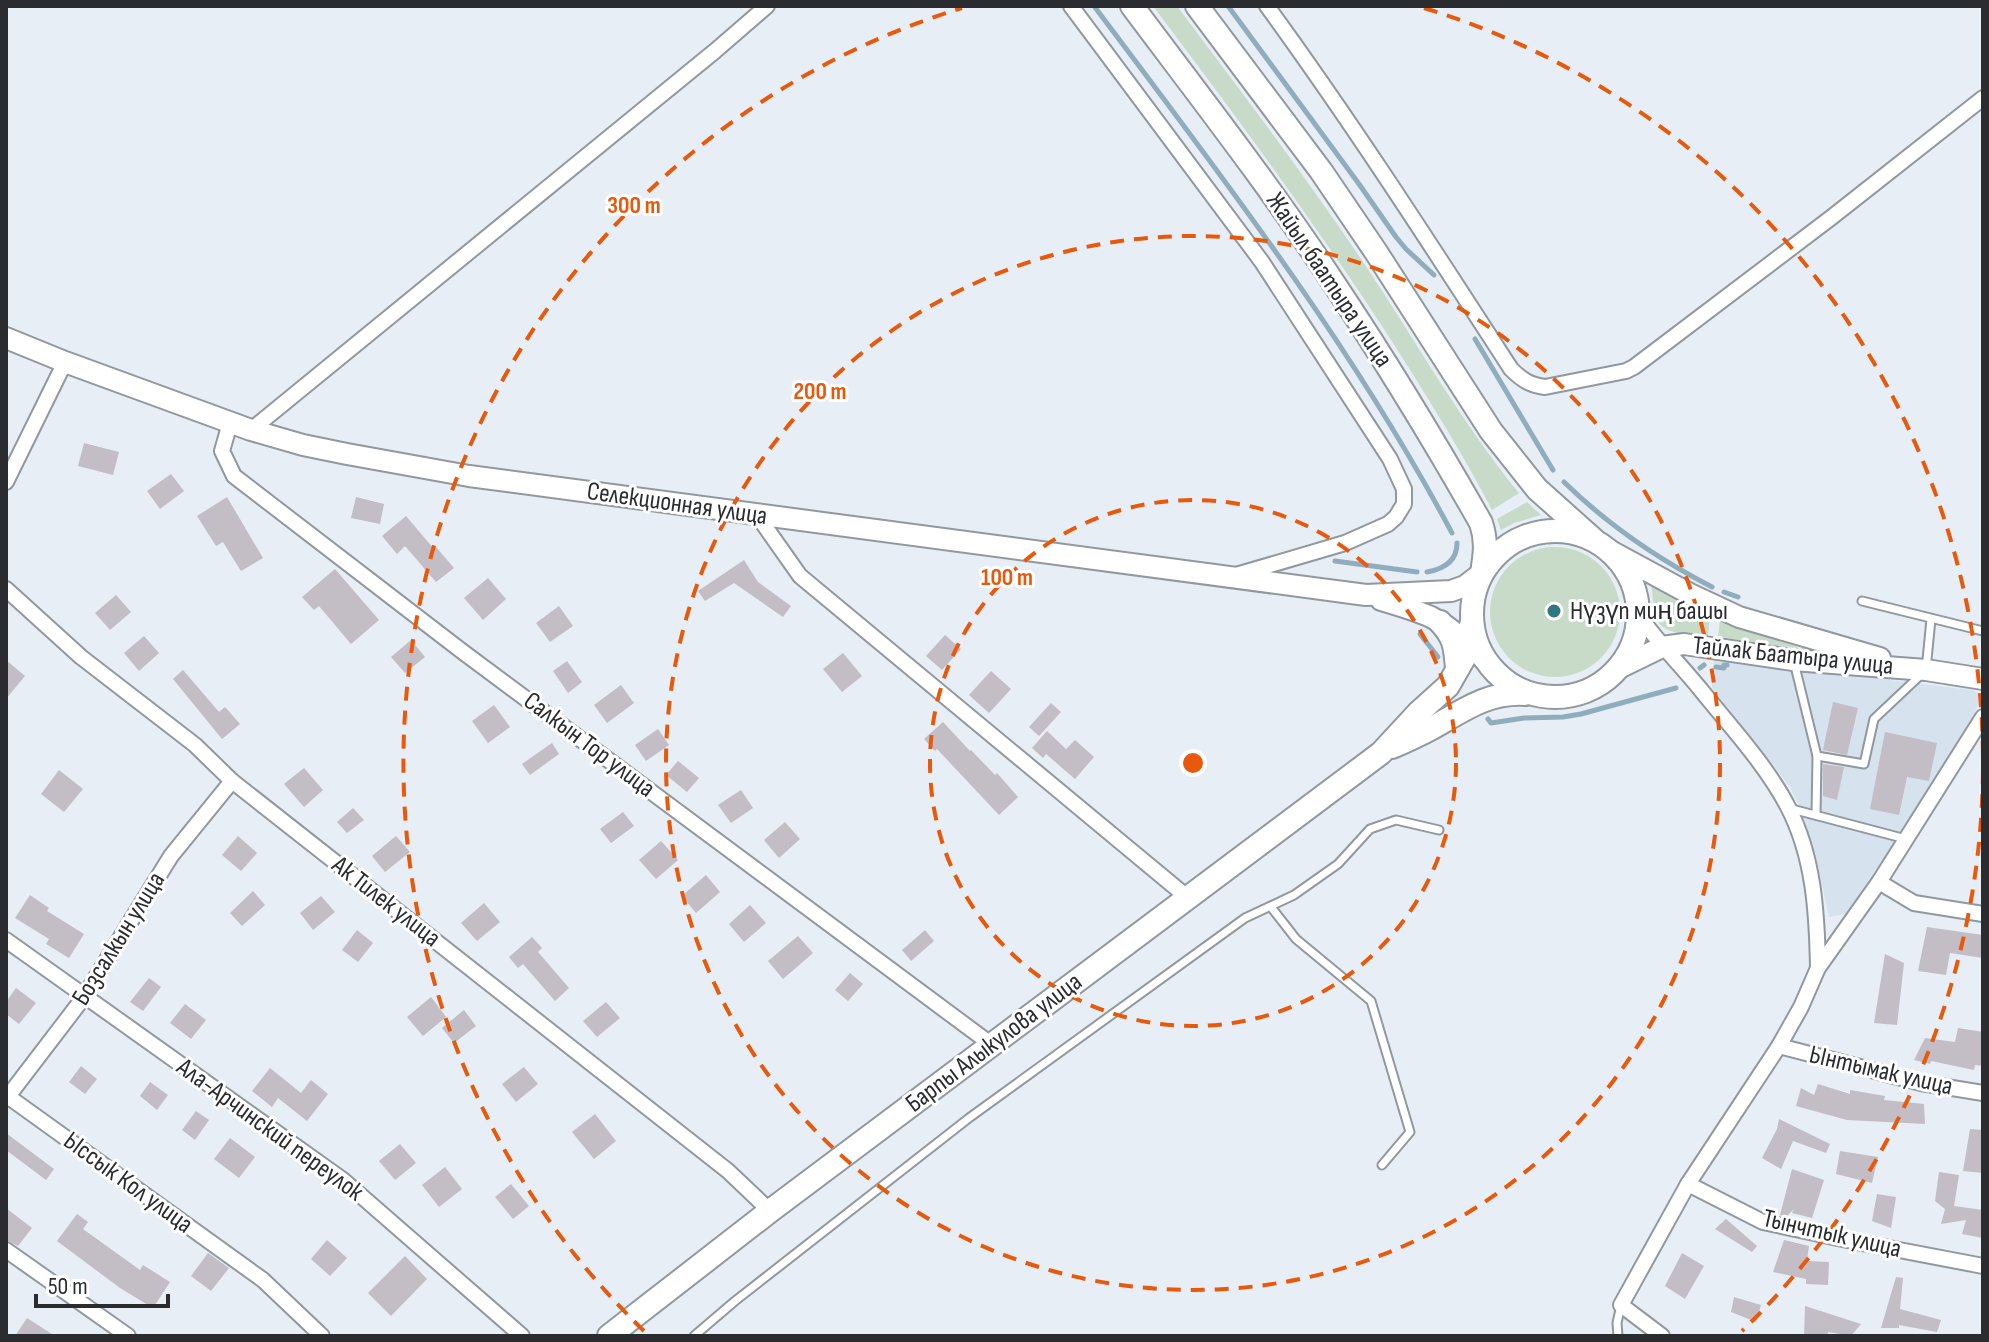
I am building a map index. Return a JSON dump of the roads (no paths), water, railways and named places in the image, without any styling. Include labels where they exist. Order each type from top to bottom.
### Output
[{"type":"main road","name":"Жайыл баатыра улица","points":[[1132,6],[1276,200],[1419,415],[1481,523],[1486,552],[1482,573]]},
{"type":"main road","name":"Жайыл баатыра улица","points":[[1197,6],[1321,171],[1491,431],[1537,489],[1600,545]]},
{"type":"main road","points":[[1566,531],[1600,545],[1618,559],[1633,585],[1638,614],[1633,644],[1617,669],[1606,680],[1565,697],[1535,695],[1508,683],[1487,662],[1470,632],[1473,595],[1482,573],[1508,544],[1536,532],[1566,531]]},
{"type":"main road","points":[[1440,622],[1455,644],[1457,672]]},
{"type":"main road","name":"Барпы Алыкулова улица","points":[[1381,753],[1448,686],[1457,672],[1470,632]]},
{"type":"main road","name":"Барпы Алыкулова улица","points":[[609,1336],[770,1211],[1381,753],[1481,700],[1513,693],[1535,695]]},
{"type":"street","points":[[251,430],[767,6]]},
{"type":"street","points":[[1071,6],[1262,262],[1390,459],[1404,489],[1404,504],[1388,524],[1345,543],[1228,577]]},
{"type":"street","points":[[1267,6],[1306,59],[1511,369],[1522,380],[1545,387],[1634,367],[1983,98]]},
{"type":"street","name":"Селекционная улица","points":[[6,338],[251,430],[333,451],[469,476],[1366,595],[1451,591],[1465,586],[1482,573]]},
{"type":"street","points":[[6,482],[65,362]]},
{"type":"street","name":"Салкын Тор улица","points":[[230,423],[222,451],[234,476],[463,652],[992,1045]]},
{"type":"street","points":[[757,515],[800,576],[1187,897]]},
{"type":"street","name":"Тайлак Баатыра улица","points":[[1600,545],[1739,617],[1926,670]]},
{"type":"street","name":"Ак Тилек улица","points":[[6,589],[81,657],[195,745],[232,781],[728,1171],[770,1211]]},
{"type":"street","name":"Селекционная улица","points":[[1366,595],[1470,632]]},
{"type":"street","points":[[1638,614],[1753,755],[1788,808],[1799,833],[1814,895],[1818,968]]},
{"type":"street","name":"Тайлак Баатыра улица","points":[[1617,669],[1662,647],[1684,644],[1793,660],[1926,670],[1983,679]]},
{"type":"street","points":[[1662,1336],[1621,1305],[1688,1184],[1779,1046],[1818,968],[1879,882],[1983,717]]},
{"type":"street","name":"Бозсалкын улица","points":[[7,1097],[84,997],[171,856],[232,781]]},
{"type":"street","points":[[1879,882],[1914,903],[1983,914]]},
{"type":"street","name":"Ала-Арчинский переулок","points":[[6,940],[343,1180],[522,1336]]},
{"type":"street","name":"Ынтымак улица","points":[[1779,1046],[1921,1083],[1983,1093]]},
{"type":"street","name":"Ыссык Кол улица","points":[[7,1097],[263,1280],[322,1336]]},
{"type":"street","name":"Тынчтык улица","points":[[1688,1184],[1763,1222],[1983,1266]]},
{"type":"street","points":[[6,1250],[128,1336]]},
{"type":"lane","points":[[1862,601],[1983,631]]},
{"type":"lane","points":[[1817,756],[1864,764],[1874,719],[1926,670],[1931,619]]},
{"type":"lane","points":[[1793,660],[1817,756],[1816,815]]},
{"type":"lane","points":[[1788,808],[1906,839]]},
{"type":"lane","points":[[694,1336],[969,1118],[1245,918],[1294,895],[1338,864],[1370,829],[1396,820],[1439,830]]},
{"type":"lane","points":[[1271,907],[1296,939],[1371,1001],[1410,1132],[1382,1165]]},
{"type":"lane","points":[[1618,1336],[1621,1305]]},
{"type":"waterway","points":[[1094,6],[1237,197],[1328,328],[1372,395],[1452,533]]},
{"type":"waterway","points":[[1228,6],[1396,237],[1434,275]]},
{"type":"waterway","points":[[1475,339],[1553,470]]},
{"type":"waterway","points":[[1564,482],[1634,540],[1712,587]]},
{"type":"waterway","points":[[1427,572],[1448,563],[1455,555],[1457,543]]},
{"type":"waterway","points":[[1335,561],[1417,572]]},
{"type":"waterway","points":[[1724,592],[1738,597]]},
{"type":"waterway","points":[[1420,634],[1438,657]]},
{"type":"waterway","points":[[1700,668],[1704,665]]},
{"type":"waterway","points":[[1716,667],[1724,668],[1727,665]]},
{"type":"waterway","points":[[1488,719],[1491,723],[1563,717],[1676,688]]},
{"type":"place","name":"Нүзүп миң башы","points":[[1554,611]]}]
